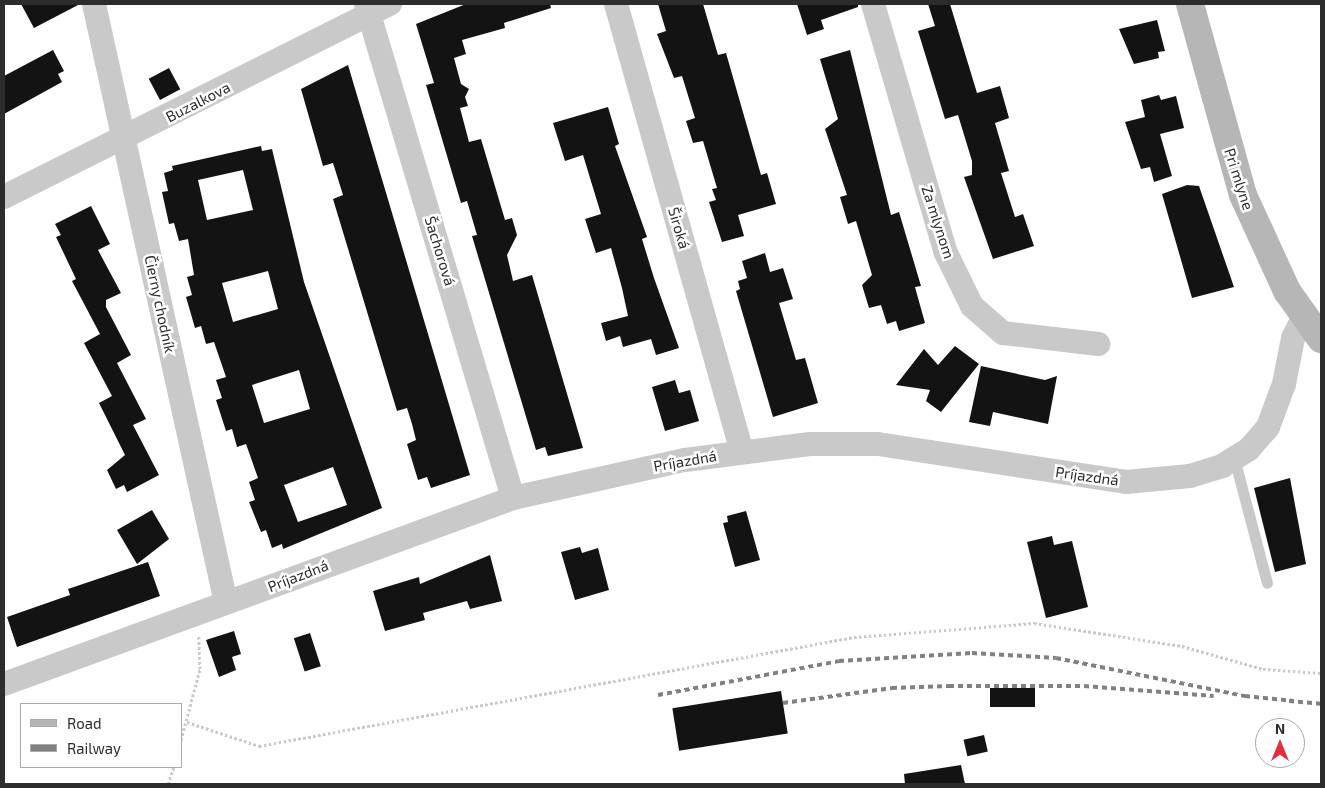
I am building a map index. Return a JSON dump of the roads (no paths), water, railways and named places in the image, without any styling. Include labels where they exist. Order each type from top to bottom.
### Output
[{"type":"street","name":"Čierny chodník","points":[[94,4],[226,603]]},
{"type":"street","name":"Široká","points":[[616,4],[742,452]]},
{"type":"street","name":"Za mlynom","points":[[873,4],[946,253],[972,306],[1003,333],[1098,344]]},
{"type":"street","name":"Pri mlyne","points":[[1190,4],[1242,195],[1303,318],[1321,339]]},
{"type":"street","name":"Buzalkova","points":[[4,197],[124,140],[375,7]]},
{"type":"street","name":"Šachorová","points":[[375,7],[513,498]]},
{"type":"street","name":"Príjazdná","points":[[4,684],[513,498],[742,452],[810,444],[878,444],[1126,482],[1190,476],[1234,458],[1249,449],[1268,427],[1284,384],[1293,338],[1303,318]]},
{"type":"lane","points":[[1234,458],[1267,583]]},
{"type":"railway","points":[[658,695],[839,661],[972,653],[1056,658],[1245,696],[1294,701]]},
{"type":"railway","points":[[783,703],[892,688],[949,686],[1084,686],[1214,696]]},
{"type":"railway","points":[[1289,701],[1321,704]]}]
